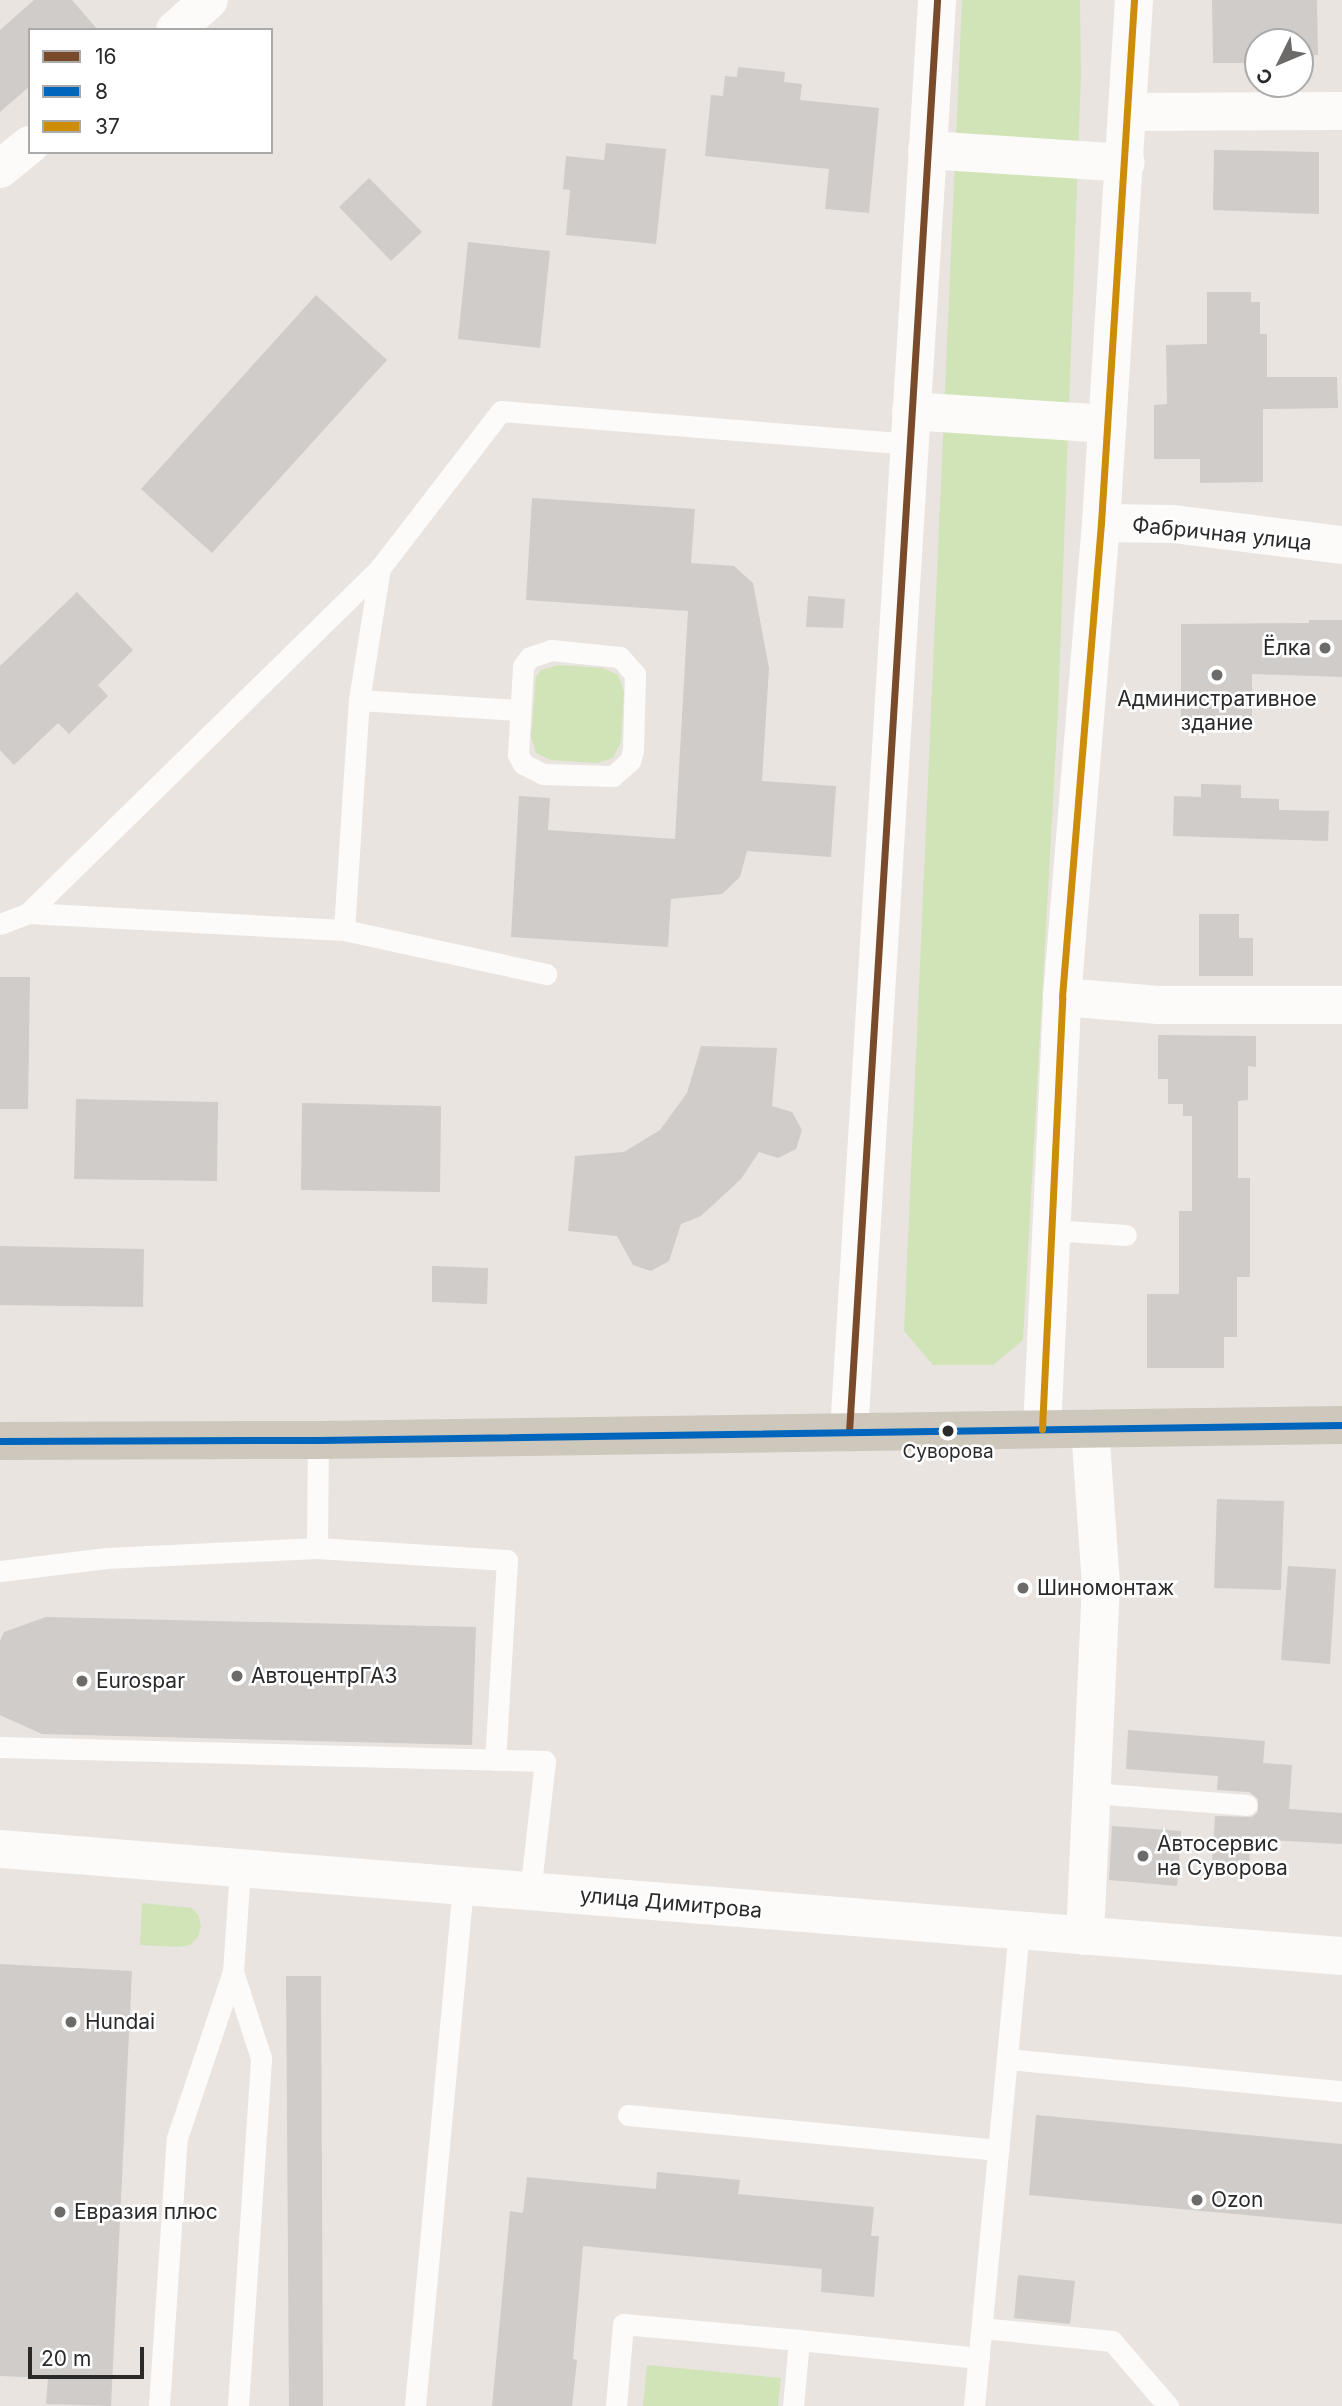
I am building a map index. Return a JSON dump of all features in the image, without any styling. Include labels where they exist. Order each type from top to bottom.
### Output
[{"type":"main road","points":[[0,1441],[318,1440],[1342,1425]]},
{"type":"street","points":[[177,28],[209,0]]},
{"type":"street","points":[[912,0],[934,40]]},
{"type":"street","points":[[849,1432],[937,0]]},
{"type":"street","points":[[1042,1429],[1062,996],[1101,523],[1126,163],[1134,0]]},
{"type":"street","points":[[1129,112],[1342,111]]},
{"type":"street","points":[[0,169],[28,147]]},
{"type":"street","points":[[927,150],[1126,163]]},
{"type":"street","points":[[909,427],[1108,424]]},
{"type":"street","name":"Фабричная улица","points":[[1101,523],[1173,524],[1342,545]]},
{"type":"street","points":[[1062,996],[1159,1004],[1342,1005]]},
{"type":"street","points":[[1085,1936],[1101,1585],[1090,1429]]},
{"type":"street","name":"улица Димитрова","points":[[0,1849],[1342,1956]]},
{"type":"lane","points":[[0,924],[28,913],[380,568],[501,411],[909,427]]},
{"type":"lane","points":[[344,930],[359,700],[380,568]]},
{"type":"lane","points":[[551,650],[621,657],[635,674],[637,685],[630,761],[614,776],[602,778],[532,771],[518,754],[518,710],[523,666],[539,652],[551,650]]},
{"type":"lane","points":[[359,700],[518,710]]},
{"type":"lane","points":[[28,913],[344,930],[546,974]]},
{"type":"lane","points":[[1051,1230],[1126,1235]]},
{"type":"lane","points":[[317,1548],[318,1440]]},
{"type":"lane","points":[[0,1571],[106,1558],[317,1548],[507,1560],[495,1760]]},
{"type":"lane","points":[[0,1747],[545,1761],[530,1892]]},
{"type":"lane","points":[[1092,1793],[1247,1805]]},
{"type":"lane","points":[[159,2406],[177,2138],[233,1972],[240,1869]]},
{"type":"lane","points":[[415,2406],[463,1886]]},
{"type":"lane","points":[[974,2406],[1019,1930]]},
{"type":"lane","points":[[233,1972],[261,2058],[237,2406]]},
{"type":"lane","points":[[1007,2059],[1342,2091]]},
{"type":"lane","points":[[628,2115],[998,2150]]},
{"type":"lane","points":[[616,2406],[623,2324],[979,2358]]},
{"type":"lane","points":[[982,2328],[1112,2341],[1168,2406]]},
{"type":"lane","points":[[793,2406],[799,2340]]},
{"type":"green space","points":[[962,0],[1080,0],[1081,74],[1058,711],[1023,1340],[993,1365],[933,1365],[904,1331]]},
{"type":"green space","points":[[558,665],[603,668],[618,675],[624,692],[621,742],[613,758],[597,763],[551,760],[536,753],[531,736],[536,677],[541,670]]},
{"type":"green space","points":[[142,1903],[192,1908],[199,1916],[201,1927],[198,1937],[190,1945],[179,1947],[140,1945]]},
{"type":"green space","points":[[647,2365],[781,2378],[778,2406],[643,2406]]},
{"type":"building","points":[[34,0],[72,0],[96,28],[28,28],[28,88],[0,112],[0,30]]},
{"type":"building","points":[[1212,0],[1317,0],[1318,55],[1314,55],[1314,28],[1244,28],[1244,63],[1213,63]]},
{"type":"building","points":[[738,67],[785,72],[784,82],[802,84],[800,100],[879,108],[869,213],[825,209],[829,169],[705,156],[711,95],[723,96],[725,76],[737,77]]},
{"type":"building","points":[[606,143],[666,149],[656,244],[566,235],[570,190],[563,189],[566,156],[604,160]]},
{"type":"building","points":[[1214,150],[1319,152],[1319,214],[1213,210]]},
{"type":"building","points":[[369,178],[422,232],[391,261],[339,207]]},
{"type":"building","points":[[468,242],[550,251],[540,348],[458,339]]},
{"type":"building","points":[[1207,292],[1251,292],[1251,302],[1260,302],[1260,334],[1267,334],[1267,377],[1337,377],[1338,408],[1263,409],[1263,482],[1200,483],[1200,459],[1154,459],[1154,405],[1167,404],[1166,345],[1207,344]]},
{"type":"building","points":[[316,295],[387,360],[212,553],[141,489]]},
{"type":"building","points":[[532,498],[695,509],[691,563],[734,566],[753,583],[769,668],[762,781],[836,786],[831,857],[747,851],[740,877],[722,894],[671,899],[668,947],[511,937],[519,796],[550,798],[548,830],[675,839],[688,611],[526,600]]},
{"type":"building","points":[[77,592],[133,650],[98,685],[108,696],[69,734],[58,723],[14,765],[0,750],[0,666]]},
{"type":"building","points":[[808,596],[845,599],[843,628],[806,627]]},
{"type":"building","name":"Административное здание","points":[[1309,620],[1342,620],[1342,677],[1252,674],[1252,726],[1181,727],[1181,624],[1309,623]]},
{"type":"building","points":[[1201,784],[1241,785],[1241,798],[1279,799],[1279,810],[1329,811],[1328,841],[1173,836],[1174,796],[1201,797]]},
{"type":"building","points":[[1199,914],[1239,914],[1239,938],[1253,938],[1253,976],[1199,976]]},
{"type":"building","points":[[0,977],[30,977],[28,1109],[0,1109]]},
{"type":"building","points":[[1158,1035],[1256,1036],[1256,1067],[1248,1066],[1248,1100],[1238,1101],[1238,1178],[1250,1178],[1250,1277],[1237,1277],[1237,1337],[1224,1337],[1224,1368],[1147,1368],[1147,1294],[1179,1294],[1179,1211],[1192,1211],[1192,1116],[1183,1116],[1183,1104],[1168,1104],[1168,1079],[1158,1079]]},
{"type":"building","points":[[701,1046],[777,1048],[772,1106],[792,1112],[802,1130],[796,1149],[778,1158],[759,1152],[741,1179],[701,1216],[681,1224],[669,1261],[651,1271],[633,1265],[617,1236],[568,1231],[575,1156],[624,1152],[660,1130],[687,1093]]},
{"type":"building","points":[[76,1099],[218,1102],[217,1181],[74,1179]]},
{"type":"building","points":[[302,1103],[441,1106],[440,1192],[301,1190]]},
{"type":"building","points":[[0,1246],[144,1249],[143,1307],[0,1305]]},
{"type":"building","points":[[432,1266],[488,1268],[487,1304],[432,1302]]},
{"type":"building","points":[[1217,1499],[1284,1501],[1281,1590],[1214,1588]]},
{"type":"building","points":[[1288,1566],[1336,1569],[1330,1664],[1281,1660]]},
{"type":"building","name":"АвтоцентрГАЗ","points":[[46,1617],[476,1627],[472,1745],[42,1734],[0,1715],[0,1641],[4,1632]]},
{"type":"building","points":[[1128,1730],[1265,1741],[1263,1763],[1292,1765],[1289,1809],[1342,1813],[1342,1844],[1251,1839],[1249,1865],[1212,1861],[1215,1816],[1252,1817],[1258,1812],[1258,1799],[1249,1792],[1217,1790],[1218,1776],[1126,1769]]},
{"type":"building","name":"Автосервис на Суворова","points":[[1112,1826],[1181,1831],[1177,1886],[1109,1880]]},
{"type":"building","name":"Евразия плюс","points":[[0,1964],[132,1971],[111,2406],[46,2404],[48,2378],[0,2376]]},
{"type":"building","points":[[286,1976],[321,1976],[323,2406],[289,2406]]},
{"type":"building","points":[[1036,2115],[1342,2144],[1342,2224],[1029,2195]]},
{"type":"building","points":[[657,2172],[740,2180],[738,2194],[874,2207],[871,2236],[879,2236],[874,2297],[821,2292],[822,2269],[583,2246],[573,2359],[577,2360],[572,2406],[492,2406],[510,2211],[523,2213],[527,2177],[656,2189]]},
{"type":"building","points":[[1018,2275],[1075,2281],[1070,2324],[1014,2318]]},
{"type":"transit line","name":"16","points":[[849,1432],[937,0]]},
{"type":"transit line","name":"37","points":[[1042,1429],[1062,997],[1101,523],[1134,0]]},
{"type":"transit line","name":"8","points":[[0,1441],[318,1440],[1342,1425]]},
{"type":"place","name":"Ёлка","points":[[1325,648]]},
{"type":"place","name":"Административное здание","points":[[1217,675]]},
{"type":"place","name":"Суворова","points":[[948,1431]]},
{"type":"place","name":"Шиномонтаж","points":[[1023,1588]]},
{"type":"place","name":"АвтоцентрГАЗ","points":[[237,1676]]},
{"type":"place","name":"Eurospar","points":[[82,1681]]},
{"type":"place","name":"Автосервис на Суворова","points":[[1143,1856]]},
{"type":"place","name":"Hundai","points":[[71,2022]]},
{"type":"place","name":"Ozon","points":[[1197,2200]]},
{"type":"place","name":"Евразия плюс","points":[[60,2212]]}]
